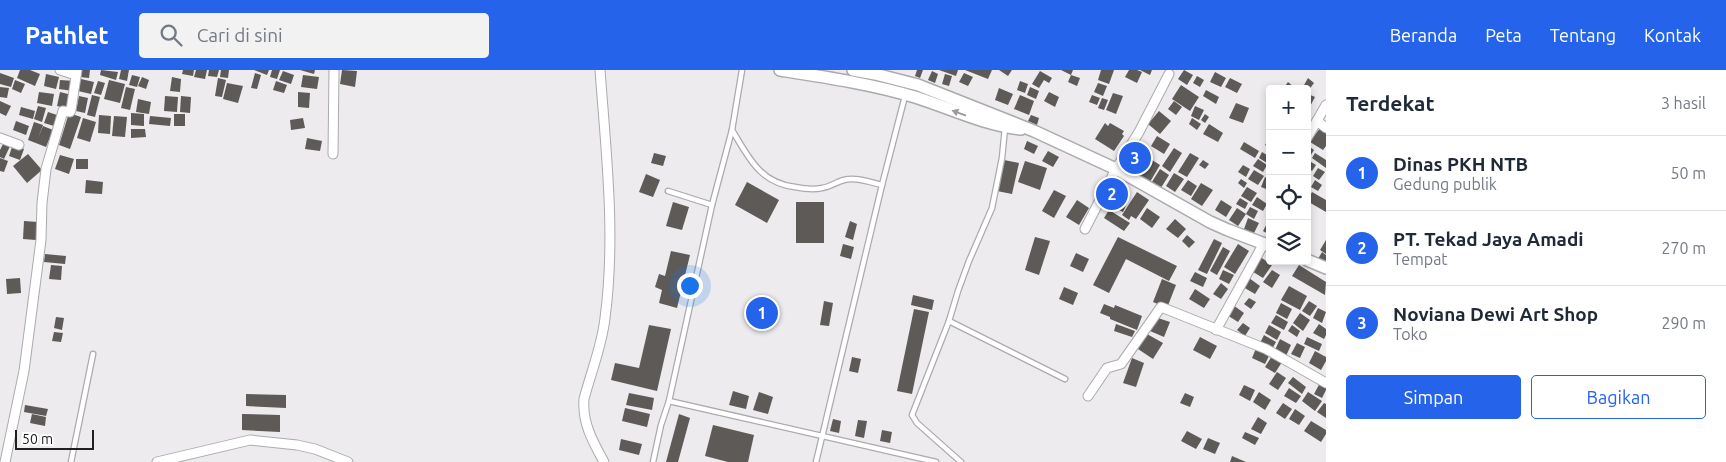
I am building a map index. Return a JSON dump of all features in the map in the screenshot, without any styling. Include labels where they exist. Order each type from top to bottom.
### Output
[{"type":"main road","points":[[780,70],[872,86],[1034,131],[1116,169],[1210,222],[1266,244]]},
{"type":"main road","points":[[853,70],[876,72],[918,85],[1007,124]]},
{"type":"main road","points":[[911,96],[918,85]]},
{"type":"main road","points":[[1311,262],[1326,268]]},
{"type":"street","points":[[5,462],[24,371],[41,240],[42,203],[46,169],[63,111],[70,112],[71,110],[76,72],[60,70]]},
{"type":"street","points":[[333,154],[334,70]]},
{"type":"street","points":[[600,70],[611,223],[602,335],[599,352],[586,391],[584,417],[589,432],[604,462]]},
{"type":"street","points":[[1085,229],[1116,169],[1139,132],[1168,74]]},
{"type":"street","points":[[1311,131],[1326,105]]},
{"type":"street","points":[[1317,121],[1326,128]]},
{"type":"street","points":[[0,138],[18,145]]},
{"type":"street","points":[[1216,330],[1266,246]]},
{"type":"street","points":[[1088,396],[1107,368],[1121,364],[1159,308],[1171,310],[1266,349],[1326,383]]},
{"type":"street","points":[[157,462],[250,440],[297,445],[348,462]]},
{"type":"lane","points":[[653,462],[661,425],[669,401],[712,205],[732,130],[742,70]]},
{"type":"lane","points":[[816,462],[882,185],[911,96]]},
{"type":"lane","points":[[961,462],[916,423],[912,415],[949,321],[969,261],[992,208],[1007,124]]},
{"type":"lane","points":[[732,130],[757,168],[776,183],[814,190],[854,179],[882,185]]},
{"type":"lane","points":[[668,191],[712,205]]},
{"type":"lane","points":[[949,321],[1065,379]]},
{"type":"lane","points":[[70,462],[93,354]]},
{"type":"lane","points":[[669,401],[936,462]]},
{"type":"building","points":[[20,70],[30,70],[40,74],[35,86],[17,78]]},
{"type":"building","points":[[81,70],[90,70],[89,78],[80,77]]},
{"type":"building","points":[[101,70],[118,72],[116,80],[100,75]]},
{"type":"building","points":[[121,70],[129,70],[127,81],[119,79]]},
{"type":"building","points":[[183,70],[194,70],[193,76],[182,74]]},
{"type":"building","points":[[196,70],[207,70],[205,79],[194,77]]},
{"type":"building","points":[[209,70],[219,70],[217,77],[208,76]]},
{"type":"building","points":[[221,70],[229,70],[228,78],[220,77]]},
{"type":"building","points":[[254,70],[269,70],[267,75]]},
{"type":"building","points":[[272,70],[280,70],[277,79],[270,77]]},
{"type":"building","points":[[300,70],[315,70],[314,74]]},
{"type":"building","points":[[342,70],[357,71],[355,87],[340,84]]},
{"type":"building","points":[[917,70],[923,70],[920,78],[915,76]]},
{"type":"building","points":[[939,70],[958,70],[956,76]]},
{"type":"building","points":[[965,70],[992,70],[988,79]]},
{"type":"building","points":[[999,70],[1012,70],[1008,76]]},
{"type":"building","points":[[1061,70],[1073,70],[1071,75]]},
{"type":"building","points":[[1101,70],[1114,70],[1109,84],[1098,80]]},
{"type":"building","points":[[1129,70],[1142,72],[1137,83],[1125,77]]},
{"type":"building","points":[[1140,70],[1152,70],[1150,75]]},
{"type":"building","points":[[1184,70],[1193,75],[1187,85],[1178,79]]},
{"type":"building","points":[[283,71],[294,75],[291,84],[279,80]]},
{"type":"building","points":[[932,71],[938,74],[935,83],[928,80]]},
{"type":"building","points":[[1040,71],[1052,78],[1049,83],[1044,80],[1039,88],[1032,84]]},
{"type":"building","points":[[1215,72],[1226,78],[1221,87],[1210,82]]},
{"type":"building","points":[[0,73],[14,78],[11,87],[0,84]]},
{"type":"building","points":[[255,73],[261,75],[257,89],[251,88]]},
{"type":"building","points":[[964,73],[973,77],[968,86],[959,82]]},
{"type":"building","points":[[46,74],[59,77],[56,89],[44,86]]},
{"type":"building","points":[[945,74],[952,76],[949,86],[942,84]]},
{"type":"building","points":[[132,75],[140,77],[137,87],[129,85]]},
{"type":"building","points":[[303,75],[319,77],[317,89],[301,87]]},
{"type":"building","points":[[1071,75],[1080,78],[1077,86],[1068,82]]},
{"type":"building","points":[[1197,76],[1204,80],[1200,87],[1193,83]]},
{"type":"building","points":[[142,77],[149,80],[146,89],[138,86]]},
{"type":"building","points":[[172,77],[181,79],[180,92],[170,91]]},
{"type":"building","points":[[218,78],[226,80],[222,97],[215,96]]},
{"type":"building","points":[[1230,78],[1242,84],[1237,93],[1225,87]]},
{"type":"building","points":[[1308,78],[1314,83],[1311,87],[1311,85],[1304,85]]},
{"type":"building","points":[[81,79],[94,82],[91,94],[78,91]]},
{"type":"building","points":[[15,80],[25,84],[21,93],[12,89]]},
{"type":"building","points":[[60,80],[74,81],[73,91],[59,89]]},
{"type":"building","points":[[109,80],[125,84],[120,103],[104,99]]},
{"type":"building","points":[[98,81],[105,83],[101,95],[94,93]]},
{"type":"building","points":[[276,81],[287,85],[284,93],[273,90]]},
{"type":"building","points":[[1020,81],[1028,84],[1025,93],[1017,90]]},
{"type":"building","points":[[227,83],[243,86],[238,103],[223,99]]},
{"type":"building","points":[[1098,83],[1107,86],[1103,96],[1094,92]]},
{"type":"building","points":[[1181,85],[1199,97],[1190,111],[1172,99]]},
{"type":"building","points":[[0,87],[9,88],[7,98],[0,97]]},
{"type":"building","points":[[126,87],[135,89],[130,110],[121,108]]},
{"type":"building","points":[[1030,87],[1039,91],[1036,99],[1027,95]]},
{"type":"building","points":[[999,88],[1013,94],[1008,105],[995,100]]},
{"type":"building","points":[[1206,90],[1219,97],[1216,104],[1203,96]]},
{"type":"building","points":[[39,92],[54,94],[52,106],[37,103]]},
{"type":"building","points":[[60,92],[72,95],[69,109],[57,106]]},
{"type":"building","points":[[298,92],[310,93],[309,108],[298,107]]},
{"type":"building","points":[[1049,92],[1059,97],[1055,107],[1044,101]]},
{"type":"building","points":[[1113,93],[1123,96],[1116,114],[1106,110]]},
{"type":"building","points":[[92,95],[100,97],[95,117],[87,115]]},
{"type":"building","points":[[1020,95],[1034,101],[1029,115],[1014,109]]},
{"type":"building","points":[[1092,95],[1100,98],[1097,105],[1089,102]]},
{"type":"building","points":[[1311,95],[1315,97],[1311,104]]},
{"type":"building","points":[[79,96],[88,98],[85,113],[76,111]]},
{"type":"building","points":[[165,96],[178,97],[177,112],[164,111]]},
{"type":"building","points":[[181,96],[191,97],[190,113],[180,112]]},
{"type":"building","points":[[1102,98],[1108,100],[1104,110],[1098,108]]},
{"type":"building","points":[[138,99],[151,102],[149,114],[136,112]]},
{"type":"building","points":[[0,101],[11,106],[6,116],[0,113]]},
{"type":"building","points":[[1174,101],[1182,107],[1176,115],[1168,109]]},
{"type":"building","points":[[1236,103],[1249,108],[1243,123],[1229,118]]},
{"type":"building","points":[[38,106],[46,108],[42,122],[34,119]]},
{"type":"building","points":[[1195,106],[1204,110],[1199,120],[1191,116]]},
{"type":"building","points":[[21,107],[35,111],[33,119],[19,115]]},
{"type":"building","points":[[1159,111],[1171,121],[1160,134],[1148,124]]},
{"type":"building","points":[[48,112],[57,115],[54,126],[44,123]]},
{"type":"building","points":[[69,113],[81,117],[70,149],[59,145]]},
{"type":"building","points":[[131,113],[144,114],[144,126],[131,125]]},
{"type":"building","points":[[174,114],[185,114],[185,126],[174,126]]},
{"type":"building","points":[[1205,114],[1209,117],[1205,123],[1201,120]]},
{"type":"building","points":[[99,115],[111,116],[110,134],[98,133]]},
{"type":"building","points":[[1031,115],[1039,118],[1037,125],[1028,121]]},
{"type":"building","points":[[114,116],[127,117],[125,137],[112,136]]},
{"type":"building","points":[[150,116],[171,118],[170,126],[149,124]]},
{"type":"building","points":[[83,118],[96,122],[90,142],[77,138]]},
{"type":"building","points":[[303,118],[305,128],[291,130],[290,120]]},
{"type":"building","points":[[1192,118],[1201,124],[1197,130],[1189,124]]},
{"type":"building","points":[[16,121],[29,126],[26,135],[13,130]]},
{"type":"building","points":[[34,122],[43,125],[38,138],[43,126],[53,130],[46,147],[28,140]]},
{"type":"building","points":[[1105,123],[1108,126],[1110,123],[1124,131],[1122,134],[1124,136],[1114,151],[1095,139]]},
{"type":"building","points":[[1209,124],[1223,133],[1218,142],[1203,134]]},
{"type":"building","points":[[1320,128],[1326,132],[1326,146],[1323,150],[1311,143]]},
{"type":"building","points":[[131,129],[145,129],[146,137],[131,138]]},
{"type":"building","points":[[1157,136],[1170,144],[1164,154],[1151,146]]},
{"type":"building","points":[[307,138],[322,141],[320,151],[305,149]]},
{"type":"building","points":[[5,140],[11,144],[4,159],[0,157],[0,150]]},
{"type":"building","points":[[1027,141],[1038,146],[1034,154],[1024,149]]},
{"type":"building","points":[[1244,142],[1259,151],[1255,158],[1240,149]]},
{"type":"building","points":[[13,144],[24,149],[20,160],[9,156]]},
{"type":"building","points":[[1133,145],[1148,155],[1138,172],[1122,162]]},
{"type":"building","points":[[1174,148],[1182,153],[1170,172],[1162,166]]},
{"type":"building","points":[[1048,151],[1059,157],[1053,167],[1042,161]]},
{"type":"building","points":[[1262,152],[1266,154],[1266,162],[1259,158]]},
{"type":"building","points":[[654,153],[666,156],[663,166],[651,163]]},
{"type":"building","points":[[1190,153],[1199,158],[1187,177],[1178,172]]},
{"type":"building","points":[[1315,153],[1326,160],[1326,168],[1312,158]]},
{"type":"building","points":[[28,154],[42,170],[27,183],[13,166]]},
{"type":"building","points":[[60,155],[74,159],[69,174],[55,169]]},
{"type":"building","points":[[0,158],[8,161],[4,172],[0,171]]},
{"type":"building","points":[[1149,158],[1160,165],[1150,182],[1138,174]]},
{"type":"building","points":[[76,159],[88,159],[88,169],[76,169]]},
{"type":"building","points":[[1258,159],[1266,164],[1263,172],[1253,166]]},
{"type":"building","points":[[1004,160],[1019,163],[1012,194],[997,191]]},
{"type":"building","points":[[1203,160],[1209,164],[1205,169],[1199,165]]},
{"type":"building","points":[[1025,161],[1047,168],[1040,190],[1018,182]]},
{"type":"building","points":[[1311,162],[1316,165],[1311,170]]},
{"type":"building","points":[[1243,165],[1250,169],[1246,177],[1238,172]]},
{"type":"building","points":[[1318,168],[1325,172],[1319,180],[1313,176]]},
{"type":"building","points":[[1160,169],[1169,175],[1159,191],[1150,185]]},
{"type":"building","points":[[1254,170],[1264,176],[1258,185],[1248,179]]},
{"type":"building","points":[[1174,173],[1184,179],[1175,192],[1166,186]]},
{"type":"building","points":[[646,174],[660,180],[653,197],[639,192]]},
{"type":"building","points":[[1265,177],[1266,177],[1266,189],[1261,187]]},
{"type":"building","points":[[1241,179],[1247,183],[1244,188],[1238,183]]},
{"type":"building","points":[[86,180],[103,182],[102,194],[85,193]]},
{"type":"building","points":[[1188,180],[1197,186],[1191,196],[1181,190]]},
{"type":"building","points":[[1315,180],[1322,185],[1318,191],[1311,187]]},
{"type":"building","points":[[747,182],[779,200],[767,223],[735,205]]},
{"type":"building","points":[[1201,183],[1213,190],[1202,206],[1191,199]]},
{"type":"building","points":[[1109,187],[1119,194],[1115,202],[1104,195]]},
{"type":"building","points":[[1247,187],[1257,193],[1251,202],[1241,196]]},
{"type":"building","points":[[1054,190],[1066,196],[1054,218],[1042,211]]},
{"type":"building","points":[[1137,192],[1149,200],[1136,219],[1131,216],[1129,220],[1122,215]]},
{"type":"building","points":[[1312,192],[1326,200],[1326,212],[1311,203]]},
{"type":"building","points":[[1120,195],[1129,199],[1123,212],[1115,208]]},
{"type":"building","points":[[1257,197],[1266,203],[1263,211],[1252,205]]},
{"type":"building","points":[[1240,198],[1248,203],[1245,209],[1236,204]]},
{"type":"building","points":[[1077,200],[1089,208],[1079,225],[1066,217]]},
{"type":"building","points":[[1221,200],[1232,207],[1226,217],[1215,210]]},
{"type":"building","points":[[673,202],[689,207],[682,230],[666,226]]},
{"type":"building","points":[[796,202],[824,202],[824,243],[796,243]]},
{"type":"building","points":[[1250,207],[1258,211],[1254,219],[1246,214]]},
{"type":"building","points":[[1147,208],[1160,217],[1152,228],[1140,219]]},
{"type":"building","points":[[1237,208],[1246,214],[1238,226],[1229,220]]},
{"type":"building","points":[[1109,210],[1130,223],[1124,231],[1104,218]]},
{"type":"building","points":[[1248,218],[1259,223],[1254,233],[1244,229]]},
{"type":"building","points":[[1175,219],[1186,229],[1178,238],[1166,229]]},
{"type":"building","points":[[24,221],[38,222],[36,240],[23,239]]},
{"type":"building","points":[[850,221],[857,224],[853,240],[845,237]]},
{"type":"building","points":[[1187,235],[1195,242],[1189,248],[1182,241]]},
{"type":"building","points":[[1035,237],[1050,241],[1039,275],[1025,270]]},
{"type":"building","points":[[1118,237],[1177,266],[1169,281],[1126,259],[1109,293],[1093,285]]},
{"type":"building","points":[[1214,239],[1222,243],[1207,274],[1198,270]]},
{"type":"building","points":[[1326,240],[1326,254],[1320,250]]},
{"type":"building","points":[[843,244],[854,247],[851,259],[840,256]]},
{"type":"building","points":[[1238,244],[1249,251],[1235,274],[1224,267]]},
{"type":"building","points":[[1223,247],[1230,251],[1217,275],[1210,271]]},
{"type":"building","points":[[671,251],[690,255],[677,308],[659,303],[662,290],[655,287],[659,274],[665,276]]},
{"type":"building","points":[[1322,252],[1326,255],[1326,264],[1318,259]]},
{"type":"building","points":[[1076,253],[1089,259],[1083,272],[1070,266]]},
{"type":"building","points":[[45,254],[66,256],[65,264],[44,262]]},
{"type":"building","points":[[1259,256],[1266,261],[1266,265],[1272,265],[1263,278],[1250,270]]},
{"type":"building","points":[[51,265],[62,266],[61,280],[49,279]]},
{"type":"building","points":[[1299,265],[1326,282],[1325,295],[1292,276]]},
{"type":"building","points":[[1223,270],[1234,275],[1229,284],[1219,279]]},
{"type":"building","points":[[1272,270],[1280,275],[1272,288],[1263,282]]},
{"type":"building","points":[[1195,272],[1207,278],[1203,287],[1190,281]]},
{"type":"building","points":[[20,278],[21,293],[7,294],[6,279]]},
{"type":"building","points":[[1249,278],[1260,286],[1255,294],[1243,287]]},
{"type":"building","points":[[1162,279],[1176,285],[1167,308],[1153,302]]},
{"type":"building","points":[[1221,283],[1228,289],[1221,299],[1213,294]]},
{"type":"building","points":[[1289,286],[1307,296],[1300,310],[1281,300]]},
{"type":"building","points":[[1064,287],[1078,293],[1073,305],[1059,299]]},
{"type":"building","points":[[1195,289],[1210,299],[1204,308],[1189,299]]},
{"type":"building","points":[[913,295],[934,300],[932,310],[911,305]]},
{"type":"building","points":[[1249,298],[1256,302],[1251,309],[1244,304]]},
{"type":"building","points":[[824,301],[833,303],[829,326],[820,325]]},
{"type":"building","points":[[1309,301],[1317,306],[1310,316],[1302,311]]},
{"type":"building","points":[[1281,303],[1292,309],[1287,319],[1276,313]]},
{"type":"building","points":[[1104,304],[1114,308],[1115,305],[1142,316],[1137,330],[1100,313]]},
{"type":"building","points":[[1233,305],[1244,313],[1238,322],[1227,315]]},
{"type":"building","points":[[1318,308],[1326,312],[1322,323],[1313,318]]},
{"type":"building","points":[[914,309],[929,312],[912,394],[897,391]]},
{"type":"building","points":[[1300,313],[1310,320],[1303,331],[1293,323]]},
{"type":"building","points":[[1276,315],[1288,322],[1284,330],[1271,323]]},
{"type":"building","points":[[56,317],[64,318],[62,330],[54,328]]},
{"type":"building","points":[[1155,317],[1170,322],[1164,337],[1150,331]]},
{"type":"building","points":[[1243,323],[1250,328],[1245,336],[1237,330]]},
{"type":"building","points":[[1116,324],[1135,331],[1132,337],[1114,331]]},
{"type":"building","points":[[1319,324],[1326,329],[1324,339],[1313,333]]},
{"type":"building","points":[[649,325],[671,329],[657,391],[611,380],[615,363],[639,368]]},
{"type":"building","points":[[1269,325],[1281,332],[1277,340],[1265,333]]},
{"type":"building","points":[[1292,325],[1300,331],[1297,337],[1288,331]]},
{"type":"building","points":[[54,332],[63,333],[61,342],[52,341]]},
{"type":"building","points":[[1147,334],[1163,343],[1153,359],[1138,349]]},
{"type":"building","points":[[1264,335],[1276,342],[1272,349],[1260,343]]},
{"type":"building","points":[[1200,337],[1217,346],[1210,359],[1193,350]]},
{"type":"building","points":[[1307,337],[1322,344],[1319,351],[1304,344]]},
{"type":"building","points":[[1280,339],[1291,345],[1286,356],[1275,350]]},
{"type":"building","points":[[1297,343],[1305,347],[1300,358],[1291,354]]},
{"type":"building","points":[[1257,346],[1271,352],[1265,364],[1252,358]]},
{"type":"building","points":[[1315,351],[1326,357],[1321,370],[1309,363]]},
{"type":"building","points":[[1272,356],[1282,362],[1275,373],[1265,367]]},
{"type":"building","points":[[852,357],[861,359],[858,373],[849,371]]},
{"type":"building","points":[[1132,358],[1144,363],[1136,387],[1123,383]]},
{"type":"building","points":[[1277,372],[1286,378],[1278,390],[1269,384]]},
{"type":"building","points":[[1293,377],[1306,387],[1302,394],[1288,383]]},
{"type":"building","points":[[1321,381],[1326,384],[1326,390],[1322,398],[1314,394]]},
{"type":"building","points":[[1244,385],[1255,390],[1250,401],[1239,395]]},
{"type":"building","points":[[1289,388],[1301,396],[1296,403],[1284,396]]},
{"type":"building","points":[[733,391],[749,396],[746,409],[729,405]]},
{"type":"building","points":[[759,392],[773,397],[768,414],[753,410]]},
{"type":"building","points":[[1259,392],[1271,400],[1265,410],[1253,402]]},
{"type":"building","points":[[1308,392],[1322,401],[1315,411],[1302,401]]},
{"type":"building","points":[[629,393],[654,398],[652,410],[626,405]]},
{"type":"building","points":[[1185,393],[1194,397],[1190,407],[1180,403]]},
{"type":"building","points":[[246,394],[286,395],[286,408],[246,406]]},
{"type":"building","points":[[1283,403],[1292,409],[1285,419],[1276,413]]},
{"type":"building","points":[[1324,403],[1326,404],[1326,418],[1317,412]]},
{"type":"building","points":[[25,405],[48,409],[46,416],[24,412]]},
{"type":"building","points":[[625,408],[650,414],[647,427],[622,421]]},
{"type":"building","points":[[1295,409],[1305,416],[1299,425],[1289,419]]},
{"type":"building","points":[[32,414],[46,417],[45,426],[30,423]]},
{"type":"building","points":[[242,414],[280,415],[280,432],[242,430]]},
{"type":"building","points":[[679,414],[690,418],[678,462],[666,462]]},
{"type":"building","points":[[1258,417],[1267,423],[1261,434],[1251,429]]},
{"type":"building","points":[[833,419],[841,421],[839,433],[830,431]]},
{"type":"building","points":[[858,420],[867,421],[864,438],[855,436]]},
{"type":"building","points":[[1311,421],[1326,430],[1326,434],[1321,442],[1304,431]]},
{"type":"building","points":[[713,425],[754,435],[748,462],[728,462],[705,456]]},
{"type":"building","points":[[882,430],[892,432],[890,443],[880,441]]},
{"type":"building","points":[[1187,431],[1202,439],[1196,449],[1181,441]]},
{"type":"building","points":[[1245,432],[1259,438],[1255,445],[1242,438]]},
{"type":"building","points":[[1208,438],[1220,443],[1215,454],[1203,449]]},
{"type":"building","points":[[621,439],[642,444],[639,455],[619,450]]},
{"type":"building","points":[[1232,456],[1246,462],[1230,462]]},
{"type":"place","name":"Noviana Dewi Art Shop","points":[[1135,158]]},
{"type":"place","name":"PT. Tekad Jaya Amadi","points":[[1112,194]]},
{"type":"place","name":"Dinas PKH NTB","points":[[762,313]]}]
